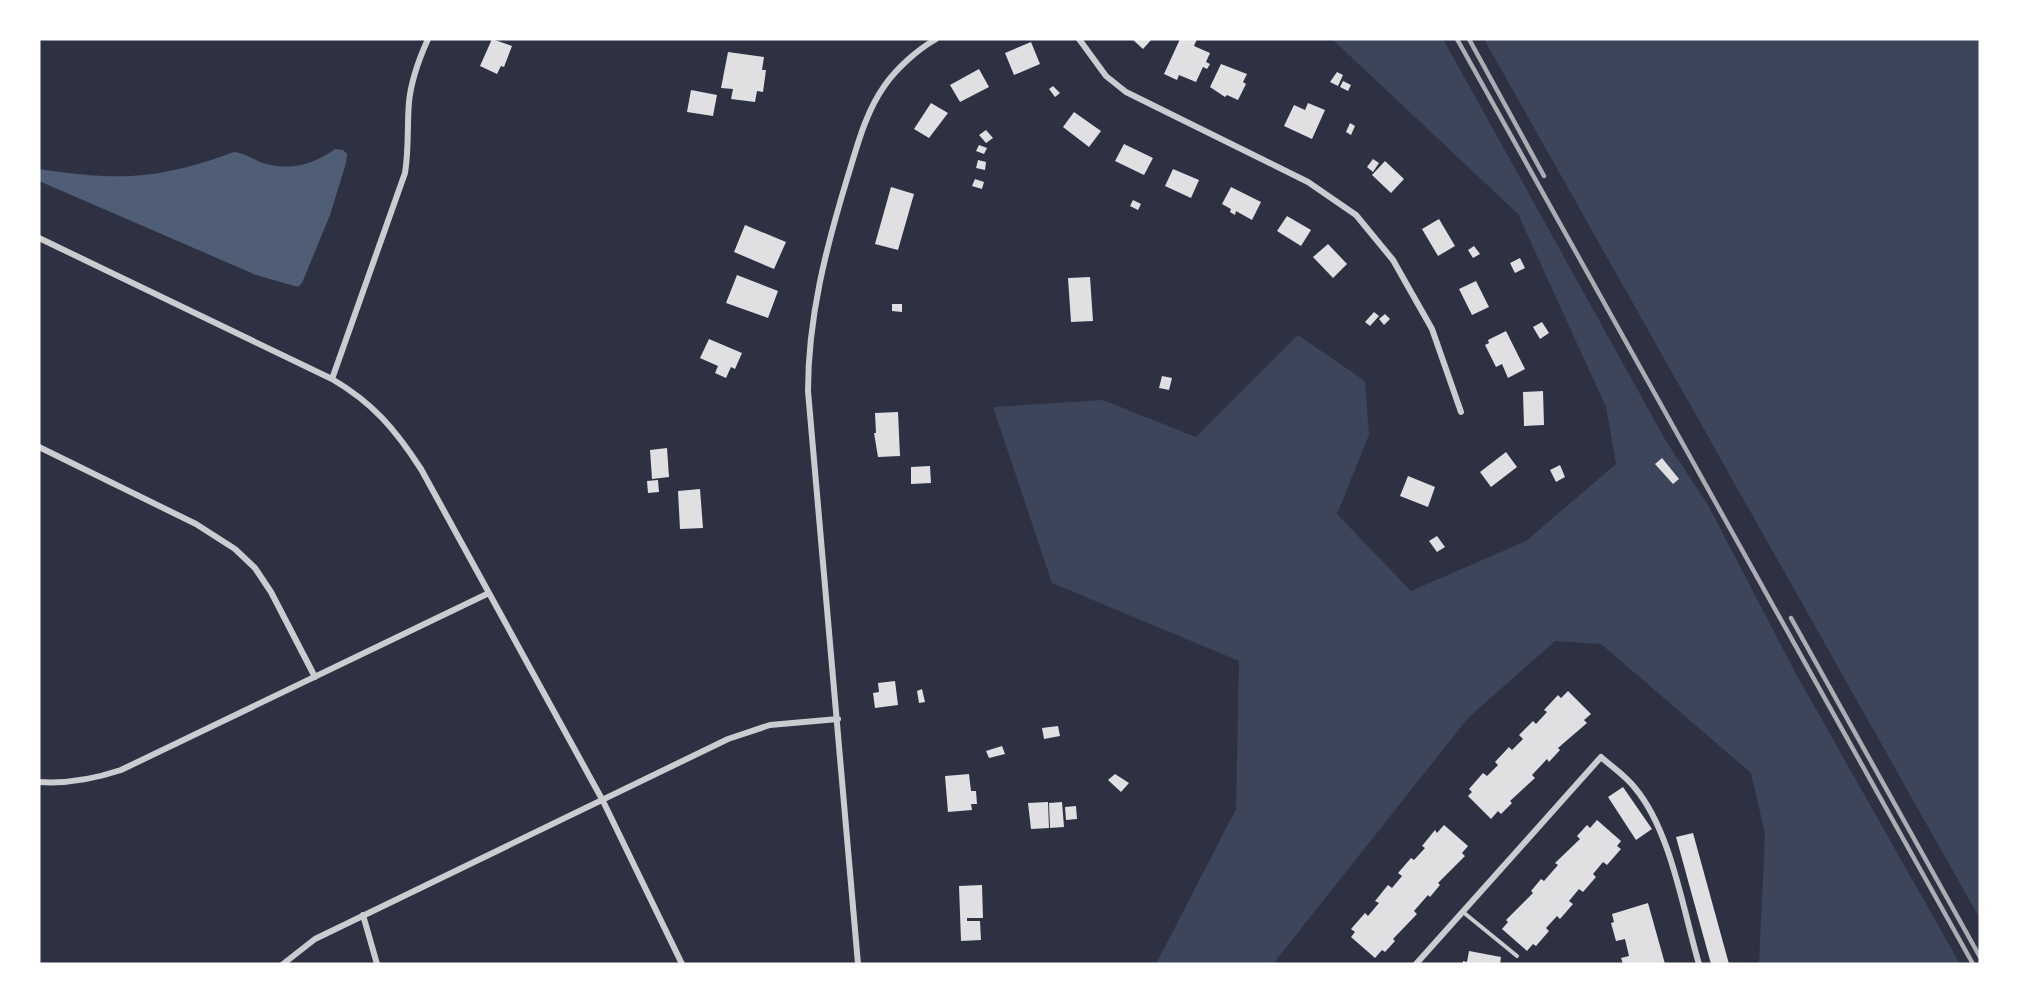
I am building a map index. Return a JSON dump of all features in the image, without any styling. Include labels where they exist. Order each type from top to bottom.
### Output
[{"type":"street","points":[[332,379],[405,173],[408,153],[409,99],[428,39]]},
{"type":"street","points":[[858,964],[808,391],[812,321],[833,224],[864,126],[885,85],[912,57],[936,39]]},
{"type":"street","points":[[1079,39],[1106,76],[1126,92],[1308,182],[1356,215],[1393,260],[1432,329],[1461,412]]},
{"type":"street","points":[[39,238],[332,379],[362,399],[392,426],[421,469],[603,801],[682,964]]},
{"type":"street","points":[[39,447],[196,524],[235,549],[255,568],[271,592],[315,677]]},
{"type":"street","points":[[39,782],[73,782],[98,778],[121,770],[489,593]]},
{"type":"street","points":[[283,964],[315,939],[363,915],[750,731],[770,725],[838,719]]},
{"type":"street","points":[[1416,964],[1601,757],[1635,787],[1652,811],[1663,837],[1699,964]]},
{"type":"street","points":[[363,915],[377,964]]},
{"type":"lane","points":[[1462,912],[1517,957]]},
{"type":"shaded area","points":[[1332,39],[1443,39],[1666,441],[1708,505],[1795,672],[1960,964],[1759,964],[1765,834],[1751,773],[1601,644],[1555,641],[1468,718],[1273,964],[1156,964],[1236,809],[1239,661],[1052,583],[993,407],[1103,400],[1196,437],[1298,335],[1365,381],[1369,435],[1337,514],[1411,591],[1526,541],[1616,464],[1606,407],[1518,214]]},
{"type":"shaded area","points":[[1484,39],[1980,39],[1980,919]]},
{"type":"shaded area","points":[[335,149],[343,150],[347,154],[346,163],[330,215],[302,283],[298,287],[256,275],[39,181],[39,169],[92,175],[138,176],[183,168],[234,152],[270,165],[290,166],[309,163]]},
{"type":"building","points":[[492,39],[512,46],[504,67],[501,66],[497,74],[480,66]]},
{"type":"building","points":[[1132,39],[1152,39],[1143,49]]},
{"type":"building","points":[[1180,39],[1197,39],[1194,46],[1210,53],[1206,62],[1210,64],[1207,69],[1203,67],[1196,82],[1179,75],[1177,80],[1164,74]]},
{"type":"building","points":[[1031,42],[1040,64],[1014,75],[1005,53]]},
{"type":"building","points":[[728,52],[764,57],[762,70],[766,70],[763,92],[757,91],[755,102],[731,99],[733,89],[721,88]]},
{"type":"building","points":[[1221,64],[1247,74],[1243,82],[1246,84],[1238,100],[1227,95],[1225,97],[1210,87]]},
{"type":"building","points":[[979,69],[989,87],[960,102],[950,85]]},
{"type":"building","points":[[1337,72],[1343,75],[1338,86],[1330,82]]},
{"type":"building","points":[[1343,81],[1351,85],[1348,91],[1340,87]]},
{"type":"building","points":[[1053,86],[1060,93],[1055,97],[1049,89]]},
{"type":"building","points":[[691,90],[717,95],[713,116],[687,112]]},
{"type":"building","points":[[931,103],[948,113],[929,138],[914,129]]},
{"type":"building","points":[[1308,103],[1325,110],[1312,139],[1284,126],[1294,105],[1305,110]]},
{"type":"building","points":[[1074,112],[1101,131],[1089,147],[1063,127]]},
{"type":"building","points":[[1350,123],[1355,126],[1351,135],[1346,132]]},
{"type":"building","points":[[986,130],[993,138],[986,143],[979,135]]},
{"type":"building","points":[[1124,144],[1153,158],[1144,175],[1115,161]]},
{"type":"building","points":[[979,145],[987,148],[984,154],[976,151]]},
{"type":"building","points":[[1373,159],[1379,163],[1373,172],[1367,167]]},
{"type":"building","points":[[978,160],[986,162],[985,170],[976,168]]},
{"type":"building","points":[[1385,161],[1404,179],[1391,193],[1372,175]]},
{"type":"building","points":[[1173,169],[1199,180],[1191,198],[1165,186]]},
{"type":"building","points":[[975,179],[984,182],[982,189],[972,186]]},
{"type":"building","points":[[891,187],[914,194],[898,250],[875,244]]},
{"type":"building","points":[[1231,187],[1261,202],[1252,220],[1236,211],[1235,215],[1230,212],[1231,209],[1222,204]]},
{"type":"building","points":[[1133,200],[1141,204],[1138,210],[1130,206]]},
{"type":"building","points":[[1287,216],[1311,230],[1301,246],[1277,231]]},
{"type":"building","points":[[1439,219],[1455,246],[1438,256],[1422,229]]},
{"type":"building","points":[[745,225],[786,242],[774,269],[734,252]]},
{"type":"building","points":[[1328,244],[1347,264],[1333,278],[1313,257]]},
{"type":"building","points":[[1474,246],[1480,254],[1473,258],[1468,250]]},
{"type":"building","points":[[1520,258],[1525,268],[1515,273],[1510,263]]},
{"type":"building","points":[[737,275],[778,291],[768,318],[726,303]]},
{"type":"building","points":[[1090,277],[1093,321],[1071,322],[1068,278]]},
{"type":"building","points":[[1476,281],[1489,307],[1472,315],[1459,289]]},
{"type":"building","points":[[892,304],[902,304],[902,312],[892,311]]},
{"type":"building","points":[[1374,312],[1379,316],[1370,326],[1365,322]]},
{"type":"building","points":[[1385,314],[1390,319],[1384,325],[1379,319]]},
{"type":"building","points":[[1542,322],[1549,333],[1540,339],[1533,327]]},
{"type":"building","points":[[1506,331],[1525,369],[1508,378],[1502,364],[1496,367],[1485,345],[1489,343],[1488,340]]},
{"type":"building","points":[[709,339],[742,353],[735,369],[731,367],[726,378],[715,373],[718,366],[700,358]]},
{"type":"building","points":[[1162,376],[1172,378],[1169,390],[1159,388]]},
{"type":"building","points":[[1543,391],[1544,425],[1524,426],[1523,392]]},
{"type":"building","points":[[898,412],[900,456],[878,457],[874,433],[876,433],[875,413]]},
{"type":"building","points":[[667,448],[669,477],[652,479],[650,450]]},
{"type":"building","points":[[1506,452],[1517,467],[1491,487],[1480,472]]},
{"type":"building","points":[[1662,458],[1679,479],[1673,484],[1655,464]]},
{"type":"building","points":[[1560,465],[1565,477],[1556,482],[1550,470]]},
{"type":"building","points":[[930,466],[931,483],[911,484],[911,467]]},
{"type":"building","points":[[1408,476],[1435,487],[1428,507],[1400,496]]},
{"type":"building","points":[[658,480],[659,492],[648,493],[647,481]]},
{"type":"building","points":[[700,489],[703,528],[680,529],[678,491]]},
{"type":"building","points":[[1437,536],[1445,547],[1437,552],[1429,541]]},
{"type":"building","points":[[895,681],[898,705],[875,708],[873,693],[879,692],[878,683]]},
{"type":"building","points":[[922,689],[925,702],[919,703],[917,691]]},
{"type":"building","points":[[1568,691],[1591,714],[1584,720],[1587,723],[1558,748],[1560,750],[1549,762],[1547,759],[1532,775],[1535,778],[1510,801],[1512,803],[1501,814],[1498,811],[1491,819],[1468,796],[1472,792],[1469,789],[1483,773],[1487,776],[1498,765],[1495,762],[1509,747],[1512,750],[1523,739],[1519,735],[1533,721],[1536,724],[1547,712],[1544,710],[1558,695],[1561,698]]},
{"type":"building","points":[[1058,726],[1060,736],[1044,739],[1042,728]]},
{"type":"building","points":[[1002,746],[1005,754],[989,758],[986,751]]},
{"type":"building","points":[[969,774],[971,791],[976,791],[977,804],[971,804],[972,810],[948,812],[945,776]]},
{"type":"building","points":[[1115,774],[1129,783],[1121,792],[1108,780]]},
{"type":"building","points":[[1623,787],[1652,829],[1636,840],[1608,797]]},
{"type":"building","points":[[1048,802],[1049,828],[1031,829],[1028,803]]},
{"type":"building","points":[[1062,802],[1064,827],[1050,828],[1049,803]]},
{"type":"building","points":[[1076,806],[1077,819],[1066,820],[1065,807]]},
{"type":"building","points":[[1597,820],[1621,841],[1617,846],[1621,849],[1607,865],[1603,862],[1593,874],[1596,877],[1583,892],[1579,889],[1569,901],[1573,904],[1560,919],[1557,916],[1546,928],[1549,931],[1536,946],[1533,944],[1527,951],[1502,929],[1508,922],[1506,920],[1533,893],[1531,891],[1541,879],[1544,881],[1558,865],[1555,863],[1580,839],[1577,836],[1587,825],[1590,828]]},
{"type":"building","points":[[1444,825],[1468,846],[1462,853],[1465,856],[1438,883],[1440,885],[1430,897],[1428,895],[1414,911],[1417,914],[1393,939],[1395,941],[1385,952],[1382,950],[1375,958],[1351,937],[1355,932],[1351,929],[1365,913],[1368,916],[1379,903],[1375,901],[1388,885],[1392,888],[1402,876],[1398,873],[1411,858],[1414,860],[1425,848],[1422,846],[1435,830],[1437,833]]},
{"type":"building","points":[[1693,833],[1729,964],[1711,964],[1676,837]]},
{"type":"building","points":[[982,885],[983,918],[967,918],[967,921],[980,921],[981,940],[961,941],[959,886]]},
{"type":"building","points":[[1648,903],[1665,964],[1623,964],[1621,958],[1629,956],[1625,939],[1616,941],[1611,923],[1614,922],[1612,914]]},
{"type":"building","points":[[1469,951],[1501,957],[1500,964],[1463,964],[1463,961],[1467,962]]},
{"type":"railway","points":[[1457,39],[1973,964]]},
{"type":"railway","points":[[1469,39],[1544,176]]},
{"type":"railway","points":[[1791,618],[1980,957]]}]
